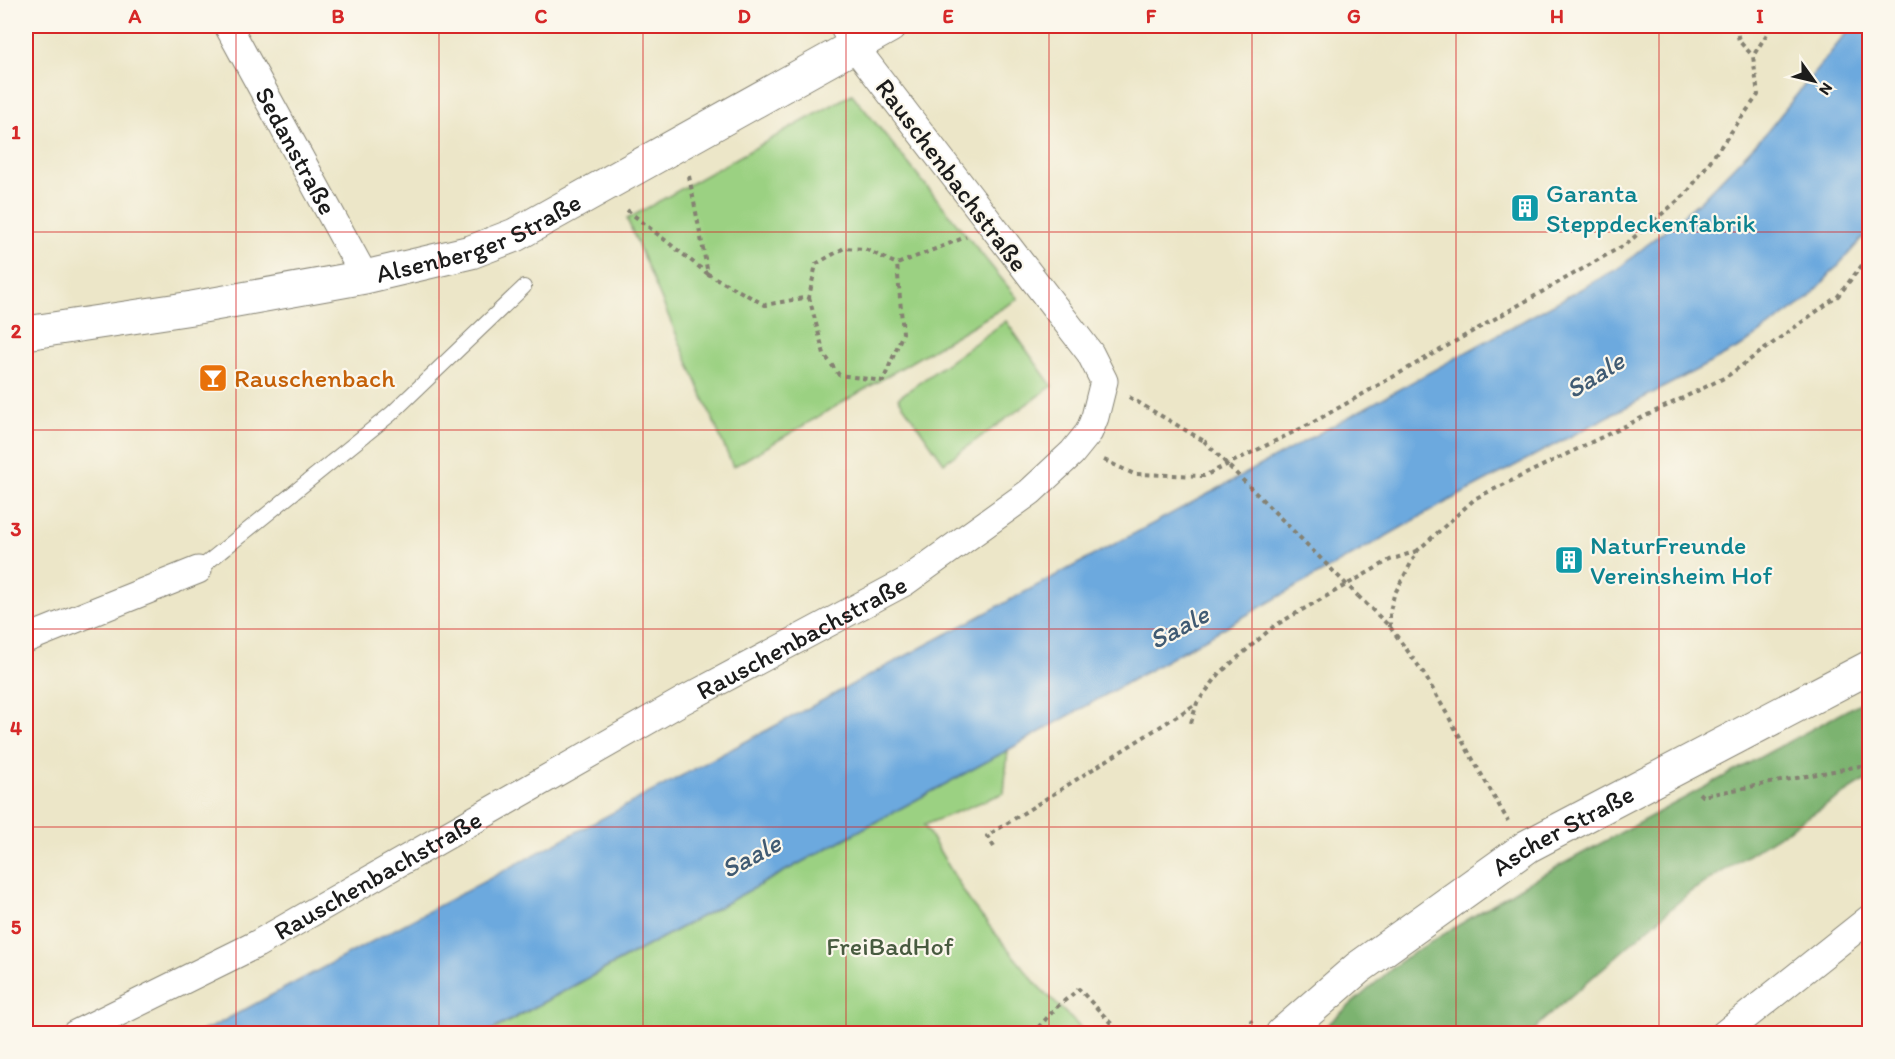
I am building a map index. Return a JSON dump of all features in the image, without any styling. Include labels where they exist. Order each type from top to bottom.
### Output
[{"type":"street","name":"Sedanstraße","points":[[228,26],[365,278]]},
{"type":"street","name":"Alsenberger Straße","points":[[26,333],[192,308],[365,278],[471,252],[515,236],[682,143],[848,36],[890,26]]},
{"type":"street","name":"Rauschenbachstraße","points":[[75,1034],[257,944],[684,700],[905,582],[1030,492],[1076,448],[1089,432],[1104,381],[1090,353],[848,36]]},
{"type":"street","points":[[26,639],[198,570]]},
{"type":"street","name":"Ascher Straße","points":[[1282,1034],[1358,968],[1528,846],[1869,667]]},
{"type":"street","points":[[1724,1034],[1869,918]]},
{"type":"lane","points":[[198,570],[391,414],[524,286]]},
{"type":"path","points":[[1076,448],[1134,474],[1204,476],[1312,423],[1626,244],[1687,193],[1758,95],[1753,56],[1739,41],[1736,26]]},
{"type":"path","points":[[1753,56],[1772,26]]},
{"type":"path","points":[[682,143],[708,274]]},
{"type":"path","points":[[601,189],[708,274],[765,305],[809,297]]},
{"type":"path","points":[[897,264],[903,333],[883,381],[838,375],[825,354],[809,297],[816,264],[844,248],[865,249],[897,264],[992,226]]},
{"type":"path","points":[[1390,627],[1390,611],[1394,595],[1418,550],[1476,498],[1726,377],[1838,296],[1869,255]]},
{"type":"path","points":[[1104,381],[1118,392],[1204,441],[1390,627],[1423,672],[1509,823]]},
{"type":"path","points":[[994,847],[987,836],[1197,703],[1220,673],[1274,626],[1390,560],[1418,550]]},
{"type":"path","points":[[1191,723],[1197,703]]},
{"type":"path","points":[[1676,768],[1702,796],[1869,764]]},
{"type":"path","points":[[1032,1034],[1058,1006],[1079,989],[1121,1034]]},
{"type":"green space","points":[[852,94],[1018,299],[733,467],[627,219]]},
{"type":"green space","points":[[1006,321],[1052,386],[944,463],[898,398]]},
{"type":"green space","points":[[1869,698],[1869,778],[1690,892],[1539,1024],[1533,1033],[1318,1033],[1403,959],[1524,885]]},
{"type":"green space","name":"FreiBadHof","points":[[1008,750],[1004,793],[924,825],[970,902],[1038,986],[1086,1033],[486,1034]]},
{"type":"water","name":"Saale","points":[[1852,26],[1869,26],[1869,231],[1808,299],[1742,346],[1450,500],[1008,750],[486,1033],[197,1033],[214,1026],[1223,486],[1619,268],[1700,201],[1766,133]]},
{"type":"place","name":"Garanta Steppdeckenfabrik","points":[[1525,208]]},
{"type":"place","name":"Rauschenbach","points":[[213,378]]},
{"type":"place","name":"NaturFreunde Vereinsheim Hof","points":[[1569,560]]}]
